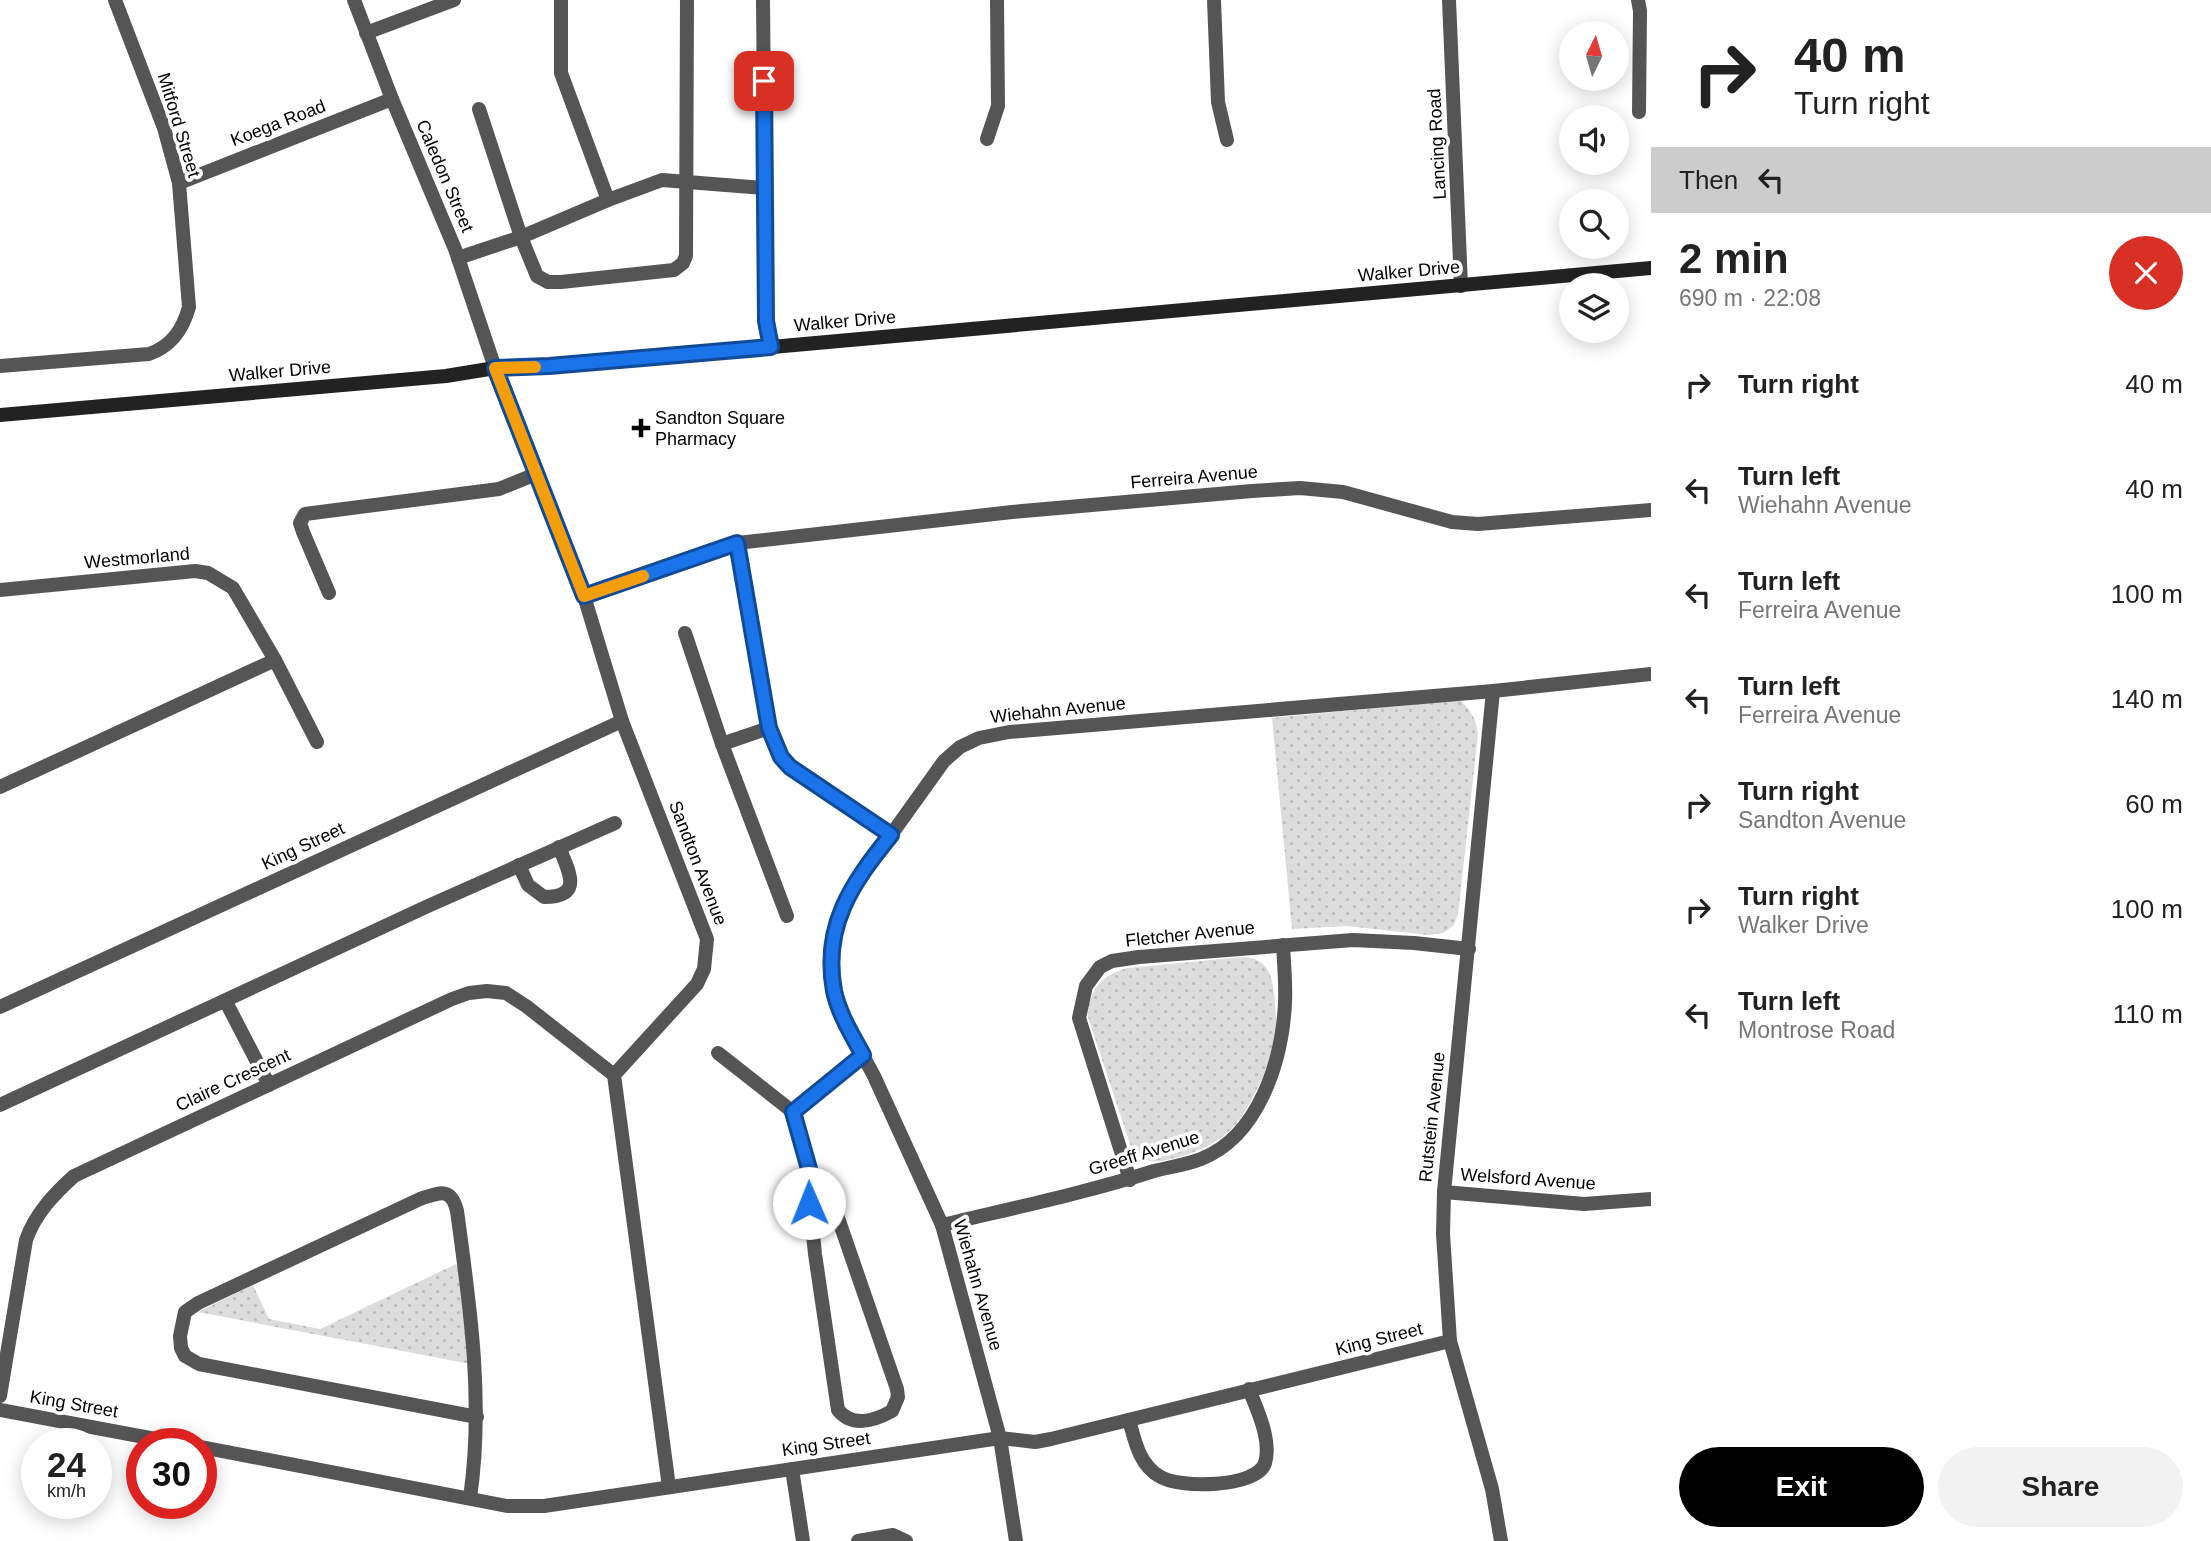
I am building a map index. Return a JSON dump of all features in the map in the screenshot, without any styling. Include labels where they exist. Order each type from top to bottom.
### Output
[{"type":"street","name":"Mitford Street","points":[[0,366],[149,354],[160,350],[183,326],[189,307],[179,183],[164,128],[115,0]]},
{"type":"street","name":"Caledon Street","points":[[354,0],[458,258],[495,368]]},
{"type":"street","points":[[366,33],[454,0]]},
{"type":"street","points":[[561,0],[561,74],[608,200]]},
{"type":"street","points":[[479,109],[521,237],[537,276],[548,282],[674,270],[683,263],[686,256],[687,0]]},
{"type":"street","points":[[763,0],[766,321],[771,347]]},
{"type":"street","points":[[987,139],[999,106],[997,0]]},
{"type":"street","points":[[1214,0],[1218,102],[1227,140]]},
{"type":"street","name":"Lancing Road","points":[[1449,0],[1461,286]]},
{"type":"street","points":[[1638,0],[1639,112]]},
{"type":"street","name":"Koega Road","points":[[179,183],[392,99]]},
{"type":"street","points":[[458,258],[521,237],[662,180],[764,188]]},
{"type":"street","name":"Walker Drive","points":[[0,415],[446,376],[495,368],[563,365],[1651,268]]},
{"type":"street","name":"Sandton Avenue","points":[[495,368],[584,596],[622,720],[707,939],[704,969],[697,984],[614,1076]]},
{"type":"street","points":[[330,593],[300,523],[305,514],[499,489],[536,474]]},
{"type":"street","name":"Ferreira Avenue","points":[[584,596],[737,543],[1012,512],[1300,488],[1343,492],[1452,522],[1478,524],[1651,510]]},
{"type":"street","points":[[737,543],[769,728],[781,757],[790,767],[891,835]]},
{"type":"street","name":"Westmorland","points":[[0,590],[195,571],[208,573],[233,587],[275,660],[317,742]]},
{"type":"street","points":[[685,633],[722,744],[787,916]]},
{"type":"street","points":[[0,787],[275,660]]},
{"type":"street","name":"Wiehahn Avenue","points":[[1016,1541],[1000,1438],[942,1225],[845,1022],[834,992],[833,935],[846,898],[866,866],[944,761],[960,747],[979,738],[1009,732],[1493,691],[1651,674]]},
{"type":"street","name":"Rutstein Avenue","points":[[1493,691],[1444,1192],[1443,1234],[1450,1341],[1492,1489],[1501,1541]]},
{"type":"street","name":"King Street","points":[[0,1007],[622,720]]},
{"type":"street","points":[[722,744],[769,728]]},
{"type":"street","points":[[0,1105],[615,823]]},
{"type":"street","points":[[519,866],[528,885],[544,897],[565,893],[571,878],[559,847]]},
{"type":"street","name":"Fletcher Avenue","points":[[1130,1180],[1079,1018],[1083,996],[1091,977],[1100,967],[1112,961],[1139,957],[1353,940],[1469,949]]},
{"type":"street","name":"Greeff Avenue","points":[[942,1225],[1130,1180],[1201,1159],[1227,1144],[1244,1126],[1258,1103],[1279,1051],[1285,1002],[1283,944]]},
{"type":"street","name":"Claire Crescent","points":[[0,1396],[26,1240],[31,1226],[58,1191],[74,1176],[469,993],[506,993],[614,1076]]},
{"type":"street","points":[[226,1002],[269,1085]]},
{"type":"street","points":[[718,1053],[793,1112],[811,1176],[809,1195],[815,1254],[838,1410],[851,1420],[860,1422],[878,1419],[892,1411],[898,1397],[897,1390],[836,1212],[821,1182],[811,1176]]},
{"type":"street","points":[[793,1112],[863,1055]]},
{"type":"street","points":[[614,1076],[668,1487]]},
{"type":"street","points":[[470,1498],[477,1417],[471,1310],[457,1211],[452,1197],[443,1192],[420,1199],[198,1303],[185,1312],[181,1325],[181,1348],[185,1356],[199,1364],[477,1417]]},
{"type":"street","name":"Welsford Avenue","points":[[1444,1192],[1584,1204],[1651,1199]]},
{"type":"street","name":"King Street","points":[[217,1450],[507,1506],[544,1506],[1000,1438],[1035,1441],[1092,1431],[1249,1389],[1450,1341]]},
{"type":"street","points":[[1129,1420],[1140,1455],[1158,1476],[1168,1481],[1183,1483],[1254,1476],[1261,1471],[1266,1454],[1264,1430],[1249,1389]]},
{"type":"street","name":"King Street","points":[[0,1410],[126,1434]]},
{"type":"street","points":[[792,1469],[803,1541]]},
{"type":"street","points":[[858,1541],[892,1535],[906,1541]]},
{"type":"shaded area","points":[[1460,700],[1472,715],[1478,734],[1458,915],[1453,926],[1443,933],[1428,935],[1347,926],[1292,929],[1272,718]]},
{"type":"shaded area","points":[[1243,957],[1262,963],[1273,985],[1276,1025],[1274,1041],[1256,1092],[1236,1124],[1206,1147],[1164,1161],[1143,1158],[1130,1144],[1088,1017],[1094,991],[1104,979],[1127,968]]},
{"type":"shaded area","points":[[456,1264],[460,1268],[471,1364],[198,1312],[253,1285],[269,1319],[320,1329]]},
{"type":"slow traffic","points":[[535,367],[495,368],[584,596],[643,576]]},
{"type":"place","name":"Sandton Square Pharmacy","points":[[641,428]]},
{"type":"route","points":[[764,81],[766,321],[771,347],[549,366],[495,368],[584,596],[737,543],[760,680],[774,744],[790,767],[891,835],[866,866],[846,898],[833,935],[834,992],[845,1022],[863,1055],[793,1112],[811,1176],[809,1203]]}]
